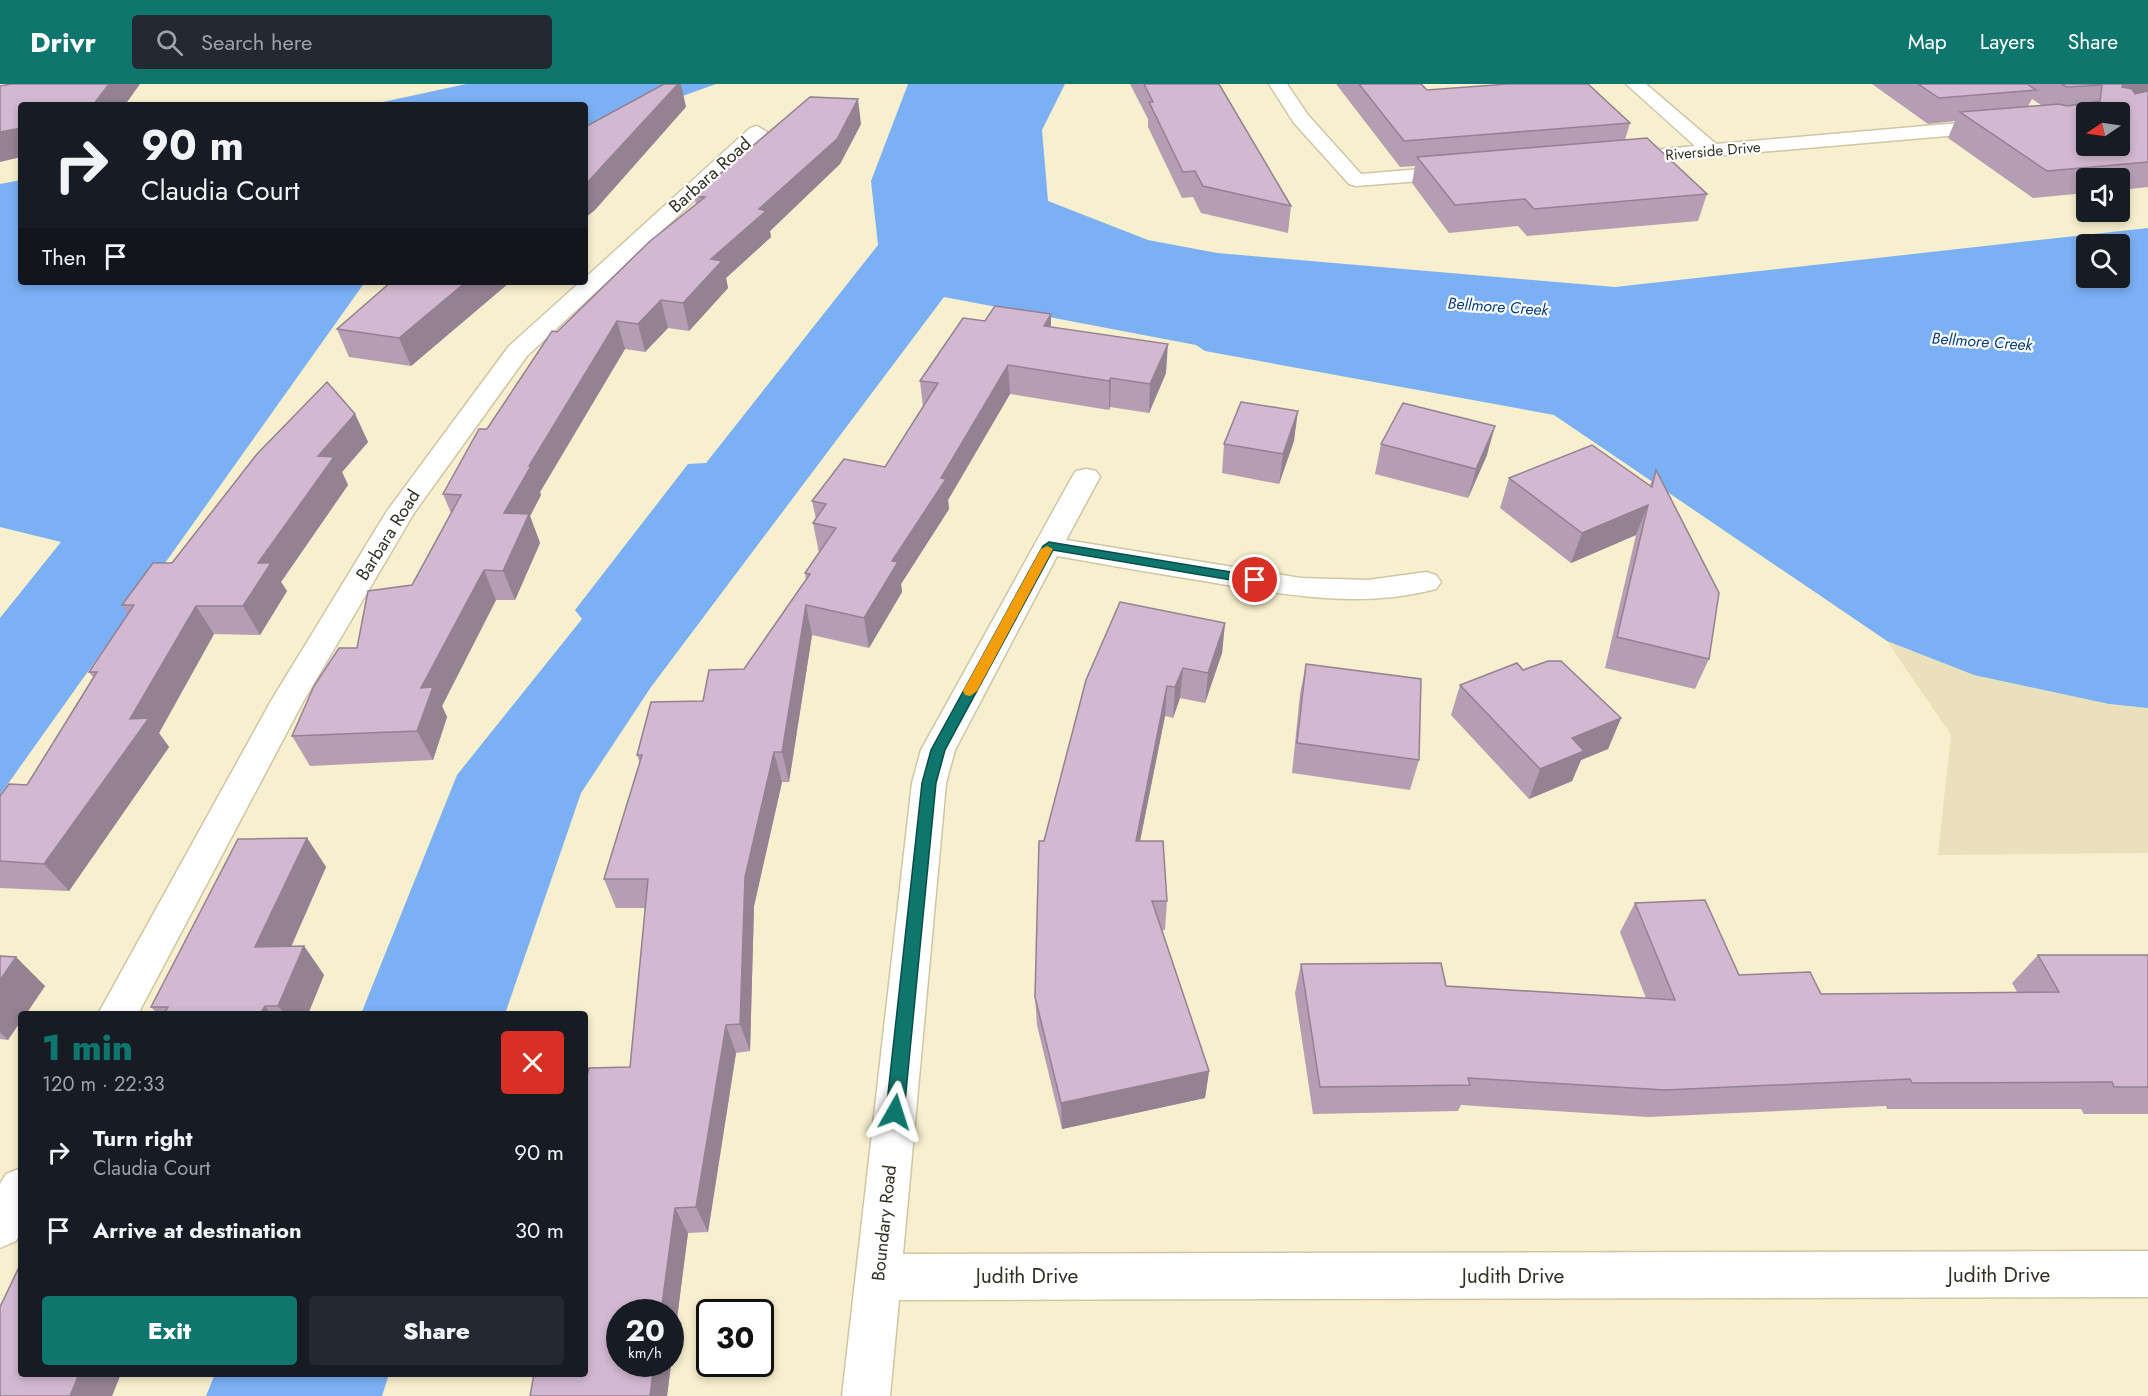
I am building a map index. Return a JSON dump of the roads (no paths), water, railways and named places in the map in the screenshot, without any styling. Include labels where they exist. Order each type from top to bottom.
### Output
[{"type":"street","points":[[1278,84],[1301,119],[1356,180],[1475,170]]},
{"type":"street","points":[[1635,84],[1713,151]]},
{"type":"street","points":[[2026,106],[2053,123]]},
{"type":"street","name":"Riverside Drive","points":[[1606,160],[2076,120]]},
{"type":"street","name":"Barbara Road","points":[[120,1011],[287,701],[401,511],[518,351],[757,132]]},
{"type":"street","name":"Boundary Road","points":[[866,1396],[929,783],[938,750],[1086,477]]},
{"type":"street","points":[[1049,546],[1301,588],[1368,590],[1426,582]]},
{"type":"street","points":[[0,1226],[18,1194]]},
{"type":"street","name":"Judith Drive","points":[[878,1277],[2148,1274]]},
{"type":"water","points":[[466,84],[716,84],[588,130],[588,102],[383,102]]},
{"type":"water","name":"Bellmore Creek","points":[[908,84],[1065,84],[1042,130],[1048,201],[1148,240],[1217,253],[1615,287],[2076,236],[2076,288],[2130,288],[2130,234],[2094,234],[2148,228],[2148,708],[2109,704],[1974,675],[1887,641],[1554,415],[1205,351],[1196,345],[944,297],[651,687],[581,793],[506,1011],[362,1011],[457,775],[582,619],[575,610],[688,464],[706,463],[878,245],[871,181]]},
{"type":"water","points":[[18,181],[18,285],[363,285],[0,795],[0,618],[61,542],[0,527],[0,184]]},
{"type":"water","points":[[214,1377],[388,1377],[382,1396],[206,1396]]}]
